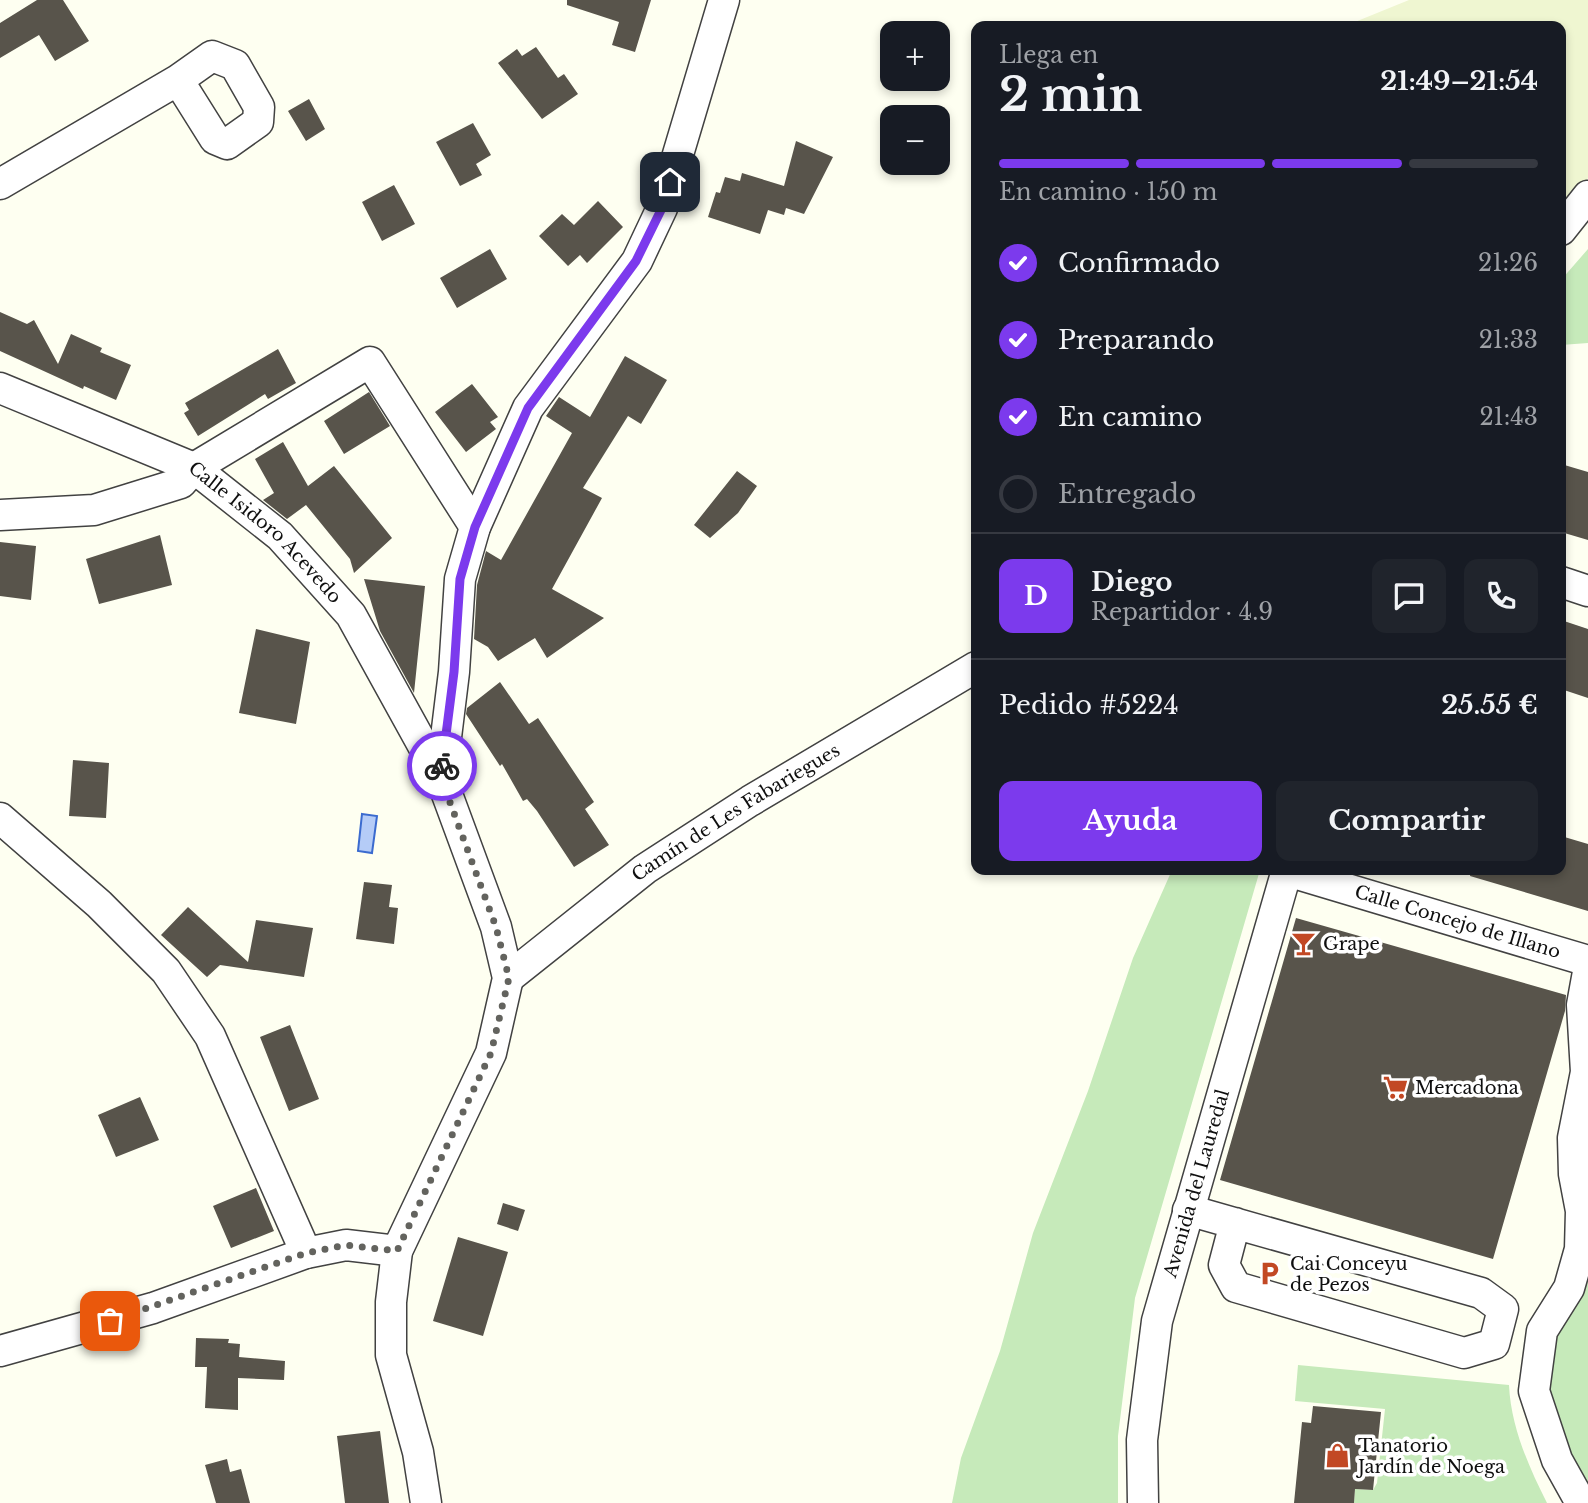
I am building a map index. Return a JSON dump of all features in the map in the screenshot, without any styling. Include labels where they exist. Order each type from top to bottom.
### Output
[{"type":"street","points":[[441,778],[454,672],[460,579],[475,527],[528,408],[636,261],[662,208],[724,0]]},
{"type":"street","points":[[0,184],[177,80]]},
{"type":"street","points":[[1566,224],[1588,196]]},
{"type":"street","points":[[0,515],[94,510],[181,484],[194,468],[370,362],[475,527]]},
{"type":"street","name":"Calle Isidoro Acevedo","points":[[0,387],[194,468],[280,536],[320,577],[351,615],[441,778],[496,927],[509,978]]},
{"type":"street","points":[[1566,584],[1588,591]]},
{"type":"street","name":"Camín de Les Fabariegues","points":[[509,978],[645,869],[750,801],[971,670]]},
{"type":"street","points":[[0,818],[99,904],[166,971],[210,1037],[306,1253]]},
{"type":"street","name":"Avenida del Lauredal","points":[[1143,1503],[1142,1440],[1157,1321],[1286,875]]},
{"type":"street","name":"Calle Concejo de Illano","points":[[1304,875],[1588,961]]},
{"type":"street","points":[[1581,1503],[1557,1460],[1534,1391],[1542,1331],[1569,1288],[1580,1249],[1581,1210],[1574,1174],[1573,1138],[1586,1072],[1582,1004],[1588,972]]},
{"type":"street","points":[[426,1503],[418,1451],[391,1355],[391,1302],[397,1251],[491,1053],[509,978]]},
{"type":"street","points":[[1188,1210],[1235,1223],[1481,1293],[1503,1309],[1494,1344],[1464,1353],[1236,1287],[1224,1265],[1235,1223]]},
{"type":"street","points":[[0,1352],[153,1308],[306,1253],[346,1245],[397,1251]]},
{"type":"street","points":[[1501,1320],[1542,1331]]},
{"type":"green space","points":[[1409,0],[1588,0],[1588,178],[1566,208],[1566,21],[1357,21]]},
{"type":"green space","points":[[1588,249],[1588,343],[1566,345],[1566,274]]},
{"type":"green space","points":[[1170,875],[1259,875],[1135,1298],[1118,1436],[1118,1503],[952,1503],[961,1458],[1000,1351],[1033,1233],[1088,1091],[1133,958]]},
{"type":"green space","points":[[1588,1253],[1588,1498],[1539,1405],[1556,1337],[1568,1316]]},
{"type":"green space","points":[[1298,1365],[1509,1385],[1513,1416],[1522,1446],[1547,1503],[1354,1503],[1355,1489],[1373,1490],[1377,1483],[1385,1409],[1295,1401]]},
{"type":"water","points":[[362,814],[377,816],[372,853],[358,851]]},
{"type":"building","points":[[37,0],[63,0],[89,41],[55,61],[39,35],[0,58],[0,23]]},
{"type":"building","points":[[567,0],[651,0],[635,52],[612,45],[619,22],[567,5]]},
{"type":"building","points":[[536,47],[558,78],[564,74],[578,94],[542,119],[498,63],[517,49],[522,56]]},
{"type":"building","points":[[309,99],[325,129],[306,141],[288,111]]},
{"type":"building","points":[[473,123],[491,155],[476,164],[482,175],[460,186],[436,142]]},
{"type":"building","points":[[796,141],[833,157],[804,214],[786,208],[784,215],[768,210],[760,234],[708,217],[716,192],[720,193],[725,177],[740,181],[742,173],[784,186]]},
{"type":"building","points":[[394,185],[415,224],[382,241],[362,202]]},
{"type":"building","points":[[598,201],[623,227],[587,263],[580,255],[568,266],[539,236],[562,214],[574,225]]},
{"type":"building","points":[[490,249],[507,279],[457,308],[440,278]]},
{"type":"building","points":[[0,312],[27,324],[34,320],[58,364],[71,334],[102,348],[100,352],[131,365],[116,400],[84,386],[83,389],[0,351]]},
{"type":"building","points":[[278,349],[296,383],[268,399],[265,394],[198,436],[184,413],[189,410],[185,403]]},
{"type":"building","points":[[625,356],[667,380],[641,424],[628,416],[583,488],[602,498],[552,589],[604,618],[547,658],[535,638],[498,661],[488,647],[474,639],[477,585],[486,551],[501,560],[572,433],[546,416],[559,397],[590,417]]},
{"type":"building","points":[[472,384],[498,417],[490,422],[496,429],[466,452],[435,412]]},
{"type":"building","points":[[369,392],[390,426],[344,454],[324,421]]},
{"type":"building","points":[[283,442],[308,486],[334,466],[392,538],[354,573],[350,559],[306,505],[287,519],[263,500],[274,493],[255,459]]},
{"type":"building","points":[[1566,465],[1588,472],[1588,540],[1566,533]]},
{"type":"building","points":[[737,471],[757,486],[738,513],[710,538],[694,525]]},
{"type":"building","points":[[160,535],[172,585],[99,604],[86,559]]},
{"type":"building","points":[[0,542],[36,546],[31,600],[0,596]]},
{"type":"building","points":[[364,579],[425,586],[414,693],[380,631]]},
{"type":"building","points":[[1566,622],[1588,629],[1588,698],[1566,691]]},
{"type":"building","points":[[256,629],[310,642],[296,724],[239,713]]},
{"type":"building","points":[[500,682],[529,724],[538,718],[594,802],[585,809],[609,845],[574,867],[537,811],[527,799],[523,801],[502,764],[500,766],[466,714],[467,708]]},
{"type":"building","points":[[73,760],[109,763],[106,818],[69,816]]},
{"type":"building","points":[[1566,837],[1588,844],[1588,911],[1470,876],[1566,875]]},
{"type":"building","points":[[364,882],[392,885],[389,907],[398,908],[394,944],[356,939]]},
{"type":"building","points":[[188,907],[248,962],[256,920],[313,928],[304,977],[220,965],[207,977],[161,935]]},
{"type":"building","points":[[1296,918],[1566,995],[1565,1011],[1493,1259],[1220,1180]]},
{"type":"building","points":[[290,1025],[319,1099],[289,1111],[260,1037]]},
{"type":"building","points":[[140,1097],[159,1140],[116,1157],[98,1115]]},
{"type":"building","points":[[256,1188],[274,1231],[231,1248],[213,1206]]},
{"type":"building","points":[[503,1203],[525,1210],[518,1231],[497,1224]]},
{"type":"building","points":[[458,1237],[508,1252],[483,1336],[433,1321]]},
{"type":"building","points":[[196,1338],[229,1339],[228,1343],[240,1344],[239,1357],[285,1361],[284,1380],[238,1378],[238,1410],[205,1408],[207,1367],[195,1367]]},
{"type":"building","name":"Tanatorio Jardín de Noega","points":[[1313,1406],[1381,1412],[1373,1490],[1355,1489],[1354,1503],[1294,1503],[1302,1422],[1311,1423]]},
{"type":"building","points":[[380,1431],[389,1503],[345,1503],[337,1436]]},
{"type":"building","points":[[227,1459],[230,1472],[241,1469],[250,1503],[216,1503],[205,1465]]},
{"type":"way so far","points":[[110,1321],[306,1253],[346,1245],[397,1251],[491,1053],[509,978],[496,927],[441,778],[442,766]]},
{"type":"place","name":"Grape","points":[[1303,944]]},
{"type":"place","name":"Mercadona","points":[[1395,1088]]},
{"type":"place","name":"Cai Conceyu de Pezos","points":[[1270,1274]]},
{"type":"place","name":"Tanatorio Jardín de Noega","points":[[1338,1456]]},
{"type":"route","points":[[442,766],[454,672],[460,579],[475,527],[528,408],[636,261],[662,208],[670,182]]}]
